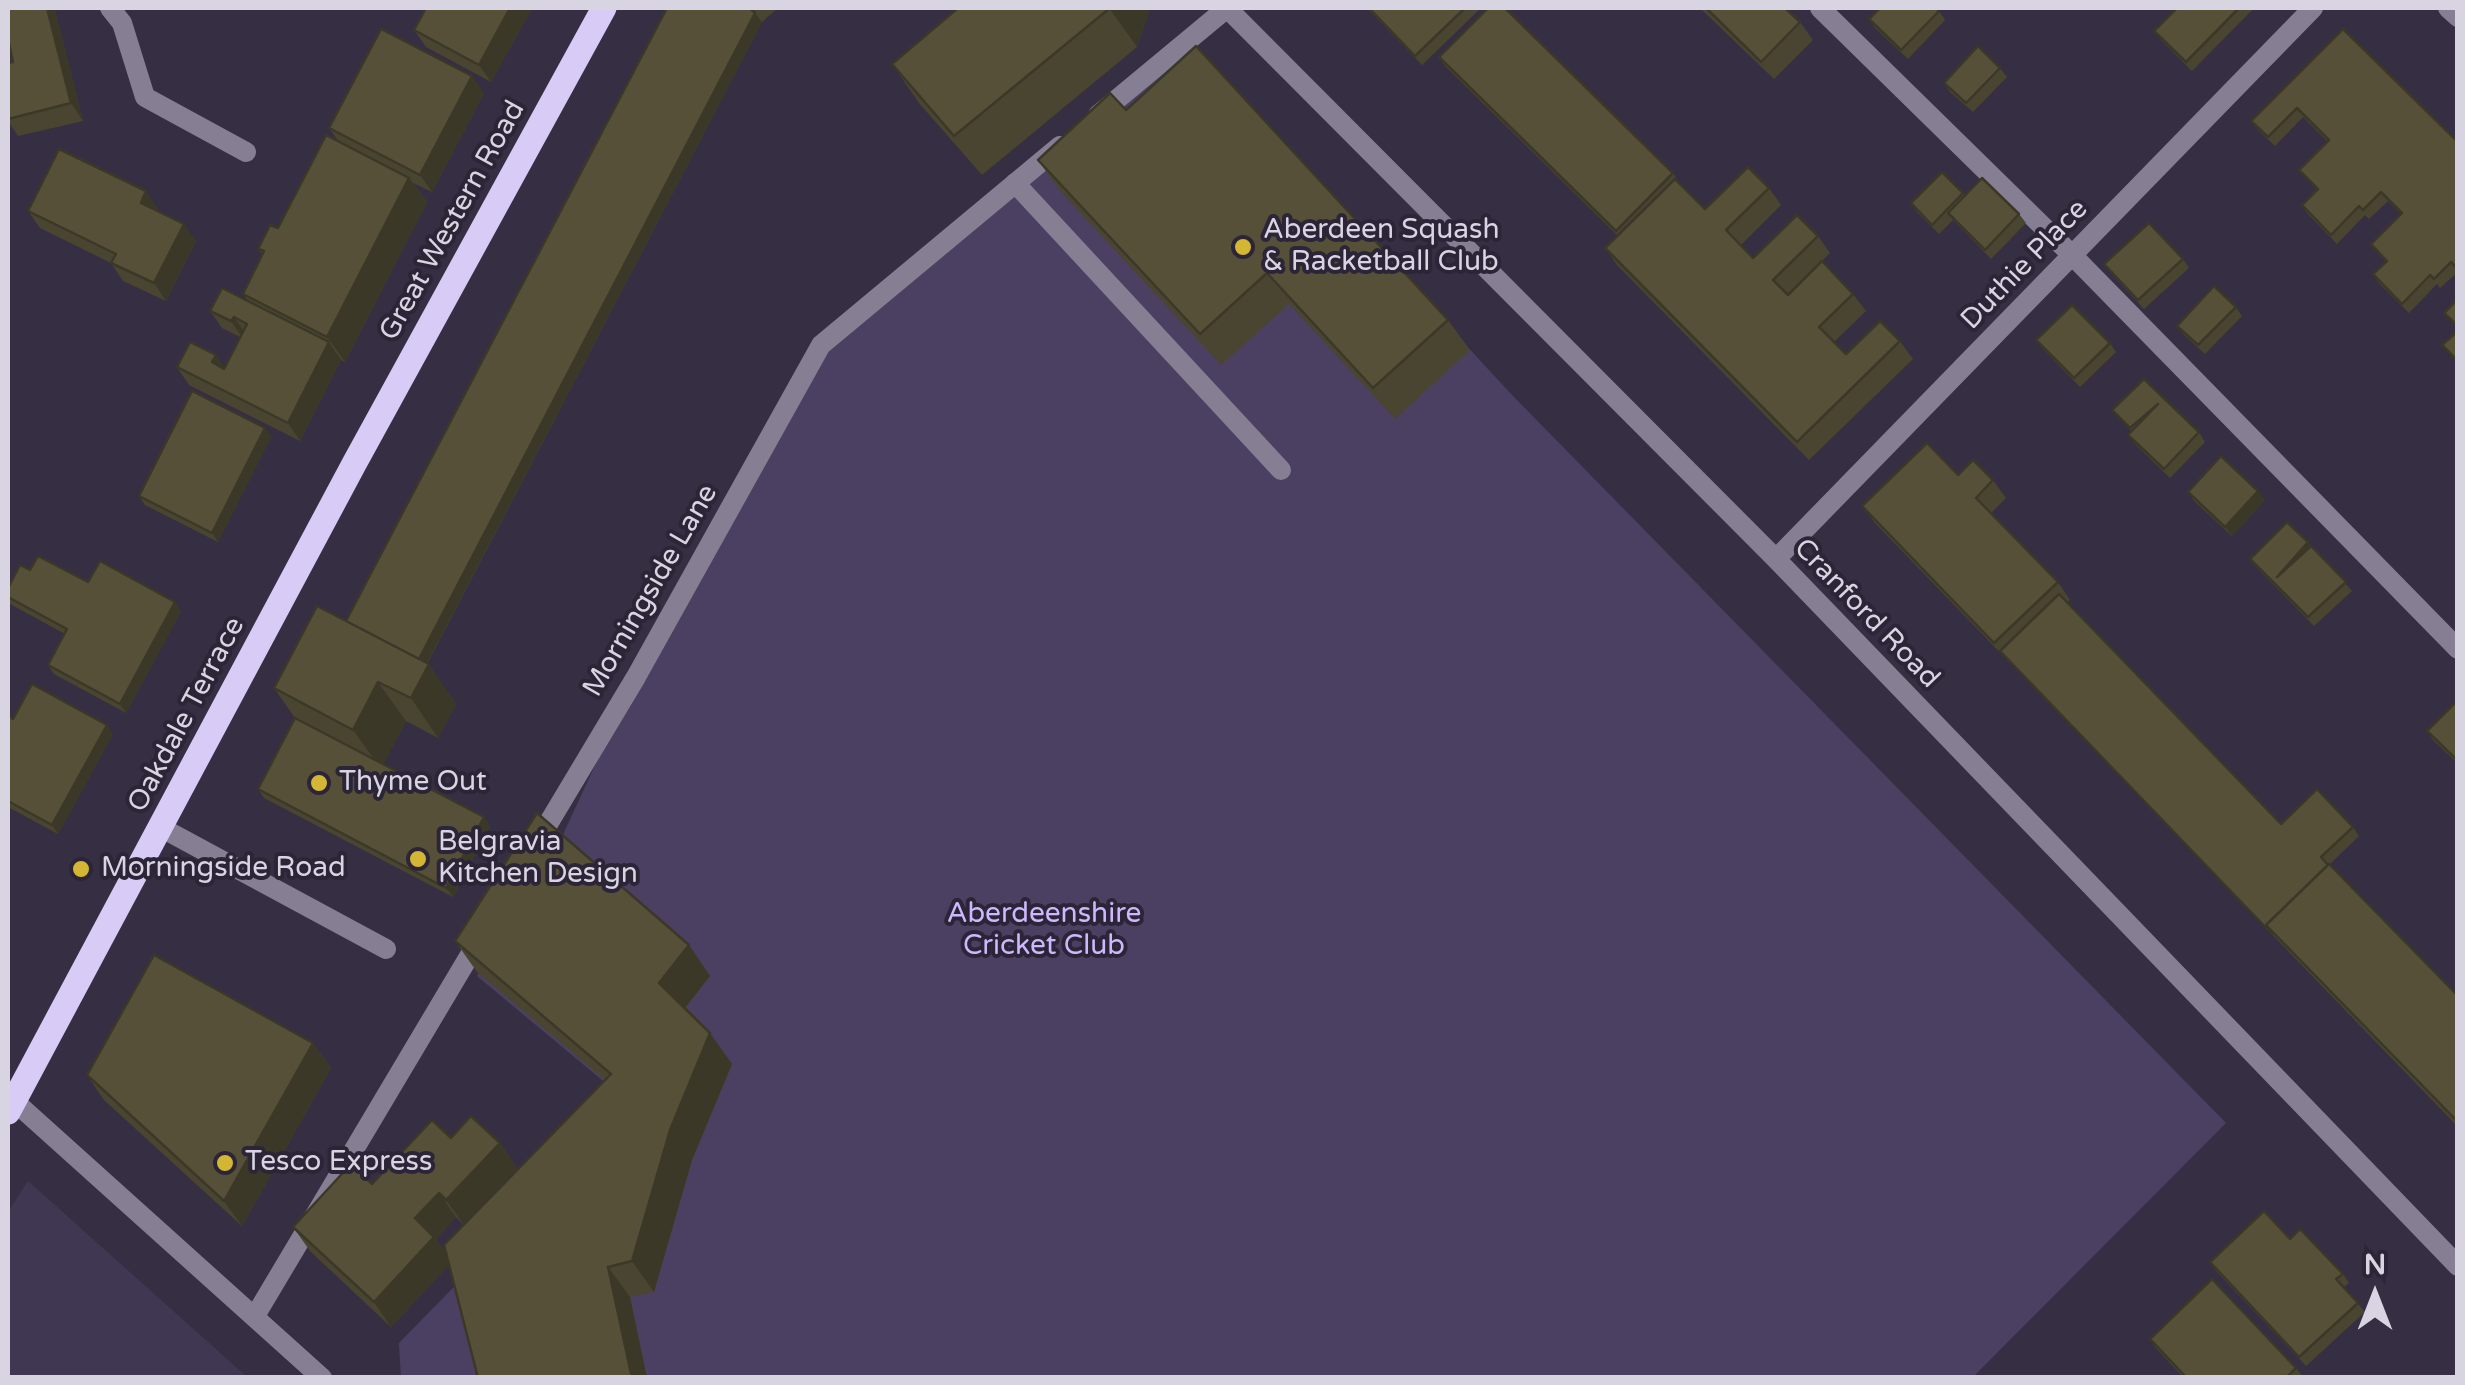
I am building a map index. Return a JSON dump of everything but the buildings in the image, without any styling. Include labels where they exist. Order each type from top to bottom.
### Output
[{"type":"main road","name":"Great Western Road","points":[[354,464],[604,8]]},
{"type":"main road","name":"Oakdale Terrace","points":[[11,1106],[354,464]]},
{"type":"street","points":[[110,8],[122,23],[145,97],[246,152]]},
{"type":"street","name":"Morningside Lane","points":[[530,855],[636,677],[821,345],[1227,8]]},
{"type":"street","name":"Cranford Road","points":[[1227,8],[1776,559],[2458,1266]]},
{"type":"street","points":[[1820,8],[2073,256],[2458,649]]},
{"type":"street","name":"Duthie Place","points":[[1776,559],[2313,8]]},
{"type":"street","points":[[2448,8],[2458,17]]},
{"type":"street","points":[[1015,183],[1281,470]]},
{"type":"street","points":[[160,827],[386,949]]},
{"type":"street","points":[[255,1316],[492,918]]},
{"type":"street","points":[[11,1106],[322,1378]]},
{"type":"shaded area","points":[[28,1181],[247,1377],[8,1377],[8,1212]]},
{"type":"green space","name":"Aberdeenshire Cricket Club","points":[[1178,50],[1218,77],[1512,395],[2226,1123],[1973,1377],[401,1378],[399,1343],[632,1105],[477,976],[560,841],[636,677],[821,345]]},
{"type":"place","name":"Aberdeen Squash & Racketball Club","points":[[1243,247]]},
{"type":"place","name":"Thyme Out","points":[[319,783]]},
{"type":"place","name":"Belgravia Kitchen Design","points":[[418,859]]},
{"type":"place","name":"Morningside Road","points":[[81,869]]},
{"type":"place","name":"Tesco Express","points":[[225,1163]]}]
